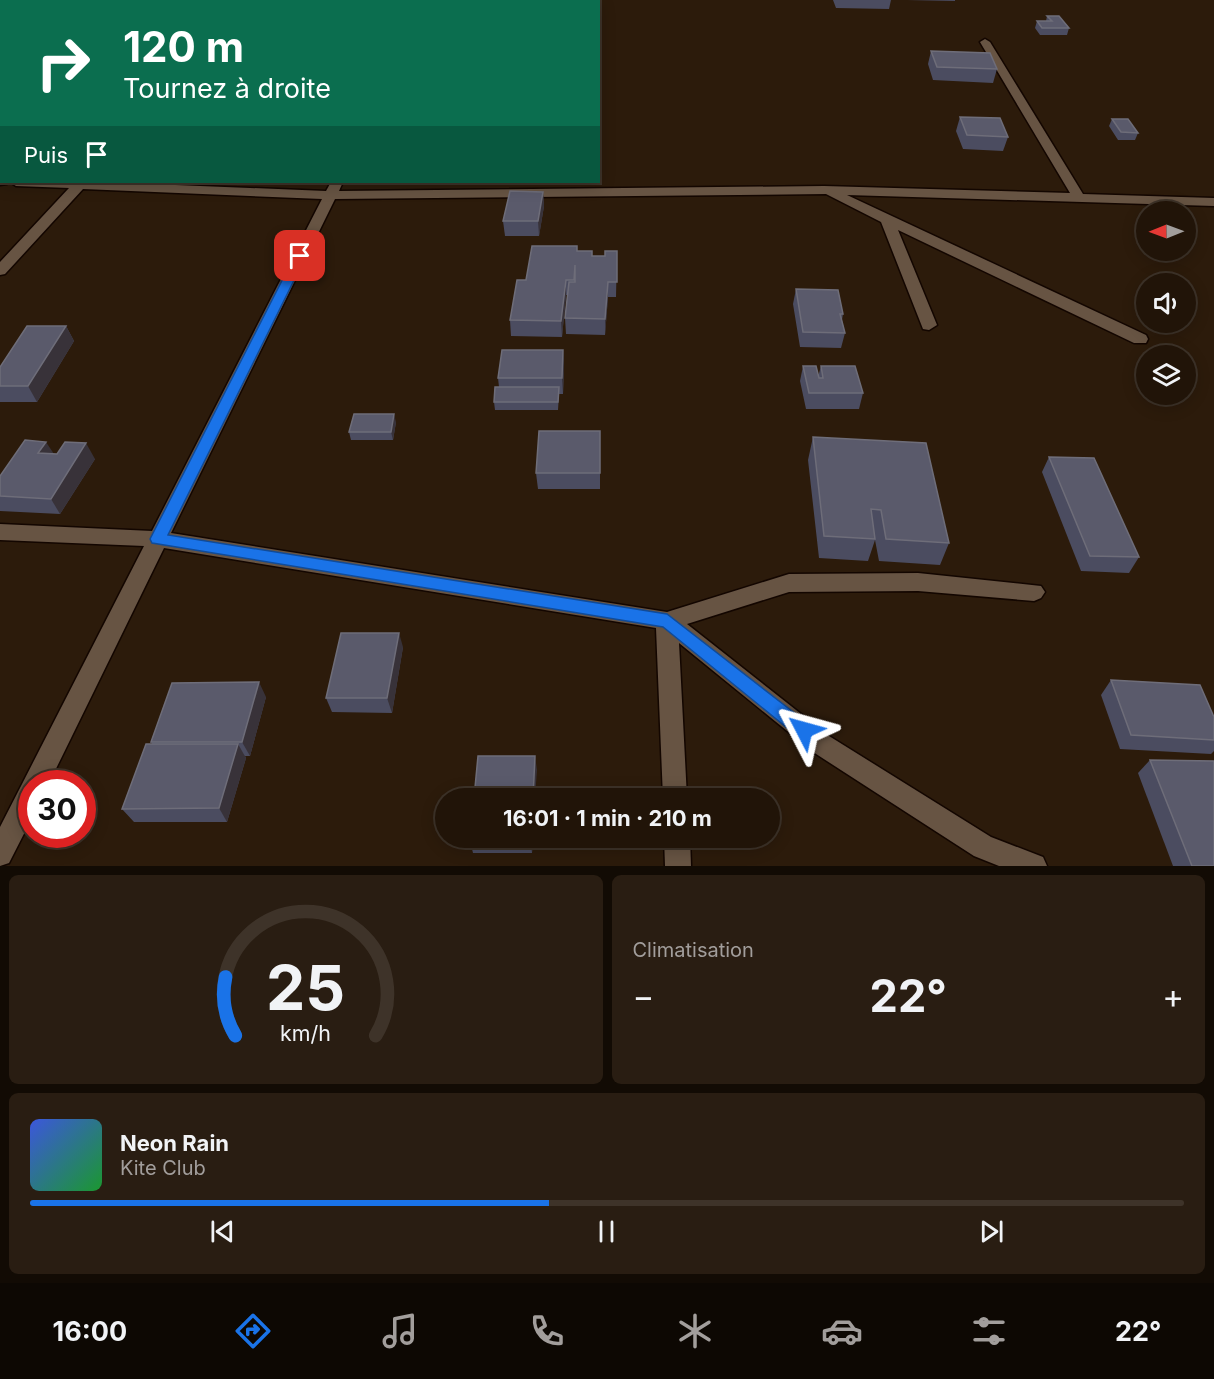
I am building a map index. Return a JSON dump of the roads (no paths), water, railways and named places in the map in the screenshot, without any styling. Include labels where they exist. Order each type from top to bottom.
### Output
[{"type":"street","points":[[985,42],[1079,198]]},
{"type":"street","points":[[0,271],[81,183],[334,188],[825,190],[1214,202]]},
{"type":"street","points":[[42,770],[334,188]]},
{"type":"street","points":[[825,190],[1140,339]]},
{"type":"street","points":[[887,219],[929,325]]},
{"type":"street","points":[[0,532],[158,539],[667,621],[789,583],[918,582],[1034,592]]},
{"type":"street","points":[[667,621],[675,788]]},
{"type":"street","points":[[667,621],[821,744],[983,847],[1035,866]]},
{"type":"street","points":[[0,854],[18,819]]},
{"type":"street","points":[[677,848],[678,866]]}]
